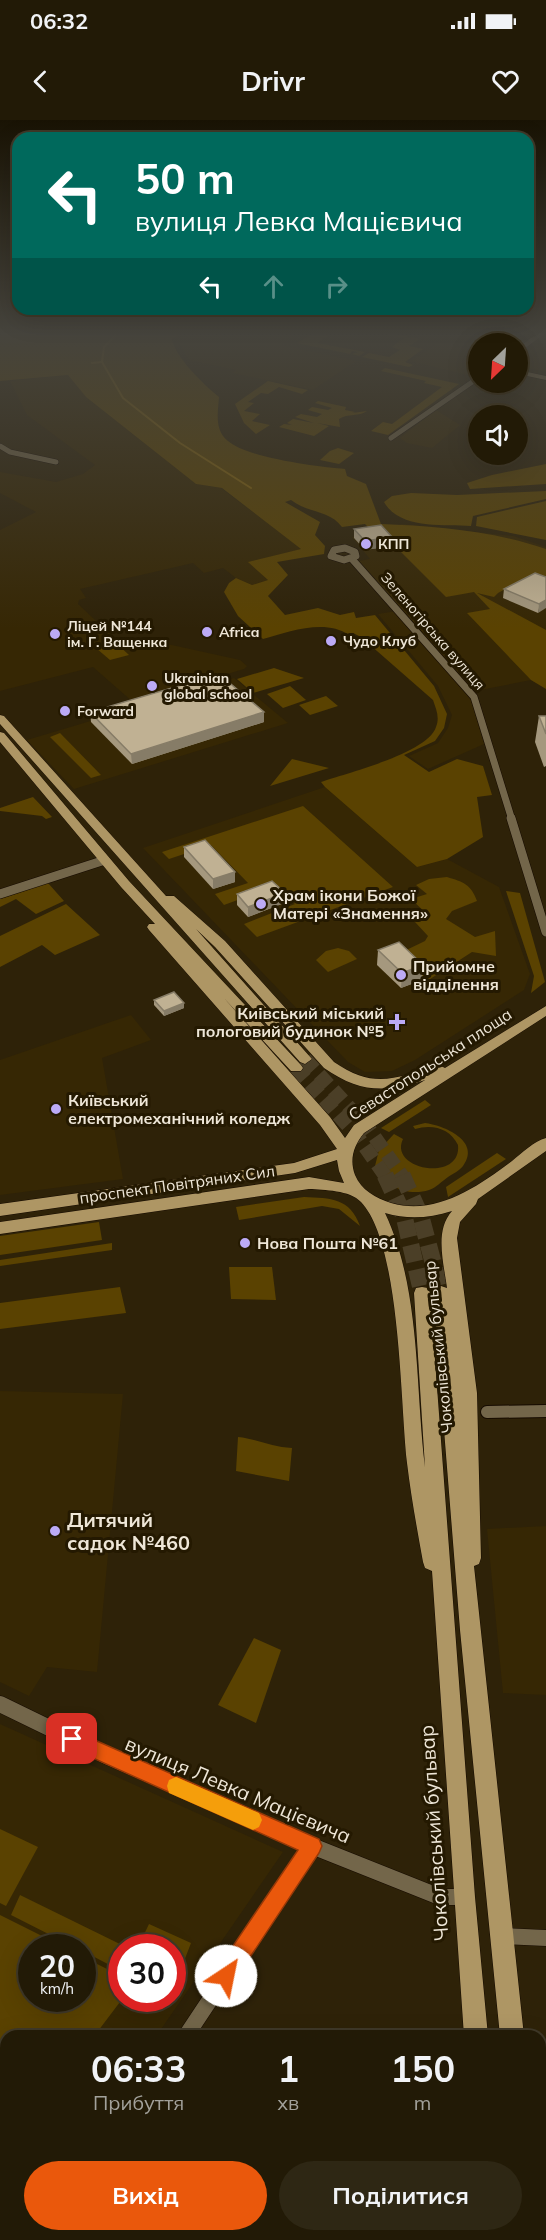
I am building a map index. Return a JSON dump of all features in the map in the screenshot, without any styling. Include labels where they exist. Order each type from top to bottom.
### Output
[{"type":"main road","points":[[0,718],[301,1064],[125,884],[0,735]]},
{"type":"main road","points":[[142,879],[178,905],[220,944],[329,1065],[340,1074],[374,1086],[390,1086],[411,1081],[468,1060]]},
{"type":"main road","points":[[125,884],[145,917],[173,952],[325,1121],[345,1151],[346,1171],[362,1196],[399,1212],[436,1212],[457,1203],[490,1183],[546,1143]]},
{"type":"main road","name":"Севастопольська площа","points":[[345,1151],[359,1129],[546,1010]]},
{"type":"main road","name":"проспект Повітряних Сил","points":[[0,1210],[295,1168],[345,1151]]},
{"type":"main road","name":"проспект Повітряних Сил","points":[[0,1228],[309,1183],[329,1185],[362,1196]]},
{"type":"main road","name":"Чоколівський бульвар","points":[[470,1630],[473,1539],[468,1393],[449,1238],[453,1221],[465,1206],[490,1183]]},
{"type":"main road","name":"Чоколівський бульвар","points":[[362,1196],[379,1215],[392,1251],[400,1287],[416,1465],[445,1627]]},
{"type":"main road","name":"Чоколівський бульвар","points":[[441,1292],[470,1630],[511,2030]]},
{"type":"main road","name":"Чоколівський бульвар","points":[[422,1293],[464,1897],[475,2030]]},
{"type":"street","points":[[391,438],[401,431]]},
{"type":"street","points":[[0,446],[10,452],[56,462]]},
{"type":"street","name":"Зеленогірська вулиця","points":[[352,559],[474,697],[546,932]]},
{"type":"street","points":[[0,894],[105,860]]},
{"type":"street","points":[[487,1412],[546,1411]]},
{"type":"street","name":"вулиця Левка Мацієвича","points":[[0,1704],[101,1753],[312,1846],[440,1897],[464,1897]]},
{"type":"street","points":[[190,2030],[312,1846]]},
{"type":"street","points":[[502,1936],[546,1938]]},
{"type":"shaded area","points":[[49,431],[129,431],[196,484],[221,488],[302,549],[249,562],[268,580],[252,585],[236,578],[223,568],[204,573],[193,563],[80,589],[86,598],[79,600],[78,604],[126,649],[149,640],[240,660],[247,666],[244,669],[133,702],[93,667],[0,691],[0,530],[36,512],[0,493],[0,472],[56,482],[83,474],[95,465]]},
{"type":"shaded area","points":[[129,431],[221,431],[228,441],[237,447],[267,457],[345,469],[347,476],[366,484],[381,524],[465,530],[546,549],[546,580],[529,576],[494,597],[477,593],[546,630],[546,689],[531,680],[467,613],[490,609],[474,592],[446,597],[383,534],[375,534],[365,524],[342,527],[325,514],[291,500],[285,502],[320,522],[315,535],[325,546],[324,554],[277,562],[288,575],[268,596],[285,615],[318,608],[340,615],[354,612],[356,618],[375,615],[434,686],[447,714],[444,728],[435,741],[404,755],[429,772],[457,759],[483,766],[492,795],[477,797],[483,837],[447,859],[417,867],[325,787],[321,782],[385,761],[418,745],[430,736],[438,720],[433,700],[361,637],[353,633],[349,635],[329,627],[318,627],[295,630],[263,639],[238,616],[224,592],[229,583],[236,578],[252,585],[268,580],[248,562],[301,549],[222,488],[196,484]]},
{"type":"shaded area","points":[[294,431],[322,431],[314,436]]},
{"type":"shaded area","points":[[371,431],[394,431],[388,435]]},
{"type":"shaded area","points":[[409,431],[453,431],[432,448],[407,443],[400,438]]},
{"type":"shaded area","points":[[338,448],[354,453],[339,464],[320,460],[330,451]]},
{"type":"shaded area","points":[[546,464],[546,484],[470,489],[467,483],[492,475]]},
{"type":"shaded area","points":[[546,491],[546,499],[473,516],[471,526],[423,524],[411,521],[391,511],[384,502],[392,496],[411,493],[457,495]]},
{"type":"shaded area","points":[[546,501],[546,540],[476,526],[477,517]]},
{"type":"shaded area","points":[[402,524],[513,536],[546,547],[546,688],[531,680],[475,691],[359,561],[370,559],[352,537],[375,534]]},
{"type":"shaded area","points":[[396,611],[471,700],[484,744],[428,769],[409,756],[438,743],[448,728],[452,715],[438,686],[378,614]]},
{"type":"shaded area","points":[[115,642],[129,655],[110,660],[96,648]]},
{"type":"shaded area","points":[[274,668],[304,678],[253,693],[237,679]]},
{"type":"shaded area","points":[[234,678],[288,723],[74,789],[27,740]]},
{"type":"shaded area","points":[[290,686],[306,700],[283,708],[267,694]]},
{"type":"shaded area","points":[[326,696],[338,706],[310,715],[299,705]]},
{"type":"shaded area","points":[[60,733],[101,775],[91,778],[50,737]]},
{"type":"shaded area","points":[[292,759],[329,768],[270,786]]},
{"type":"shaded area","points":[[325,787],[417,867],[447,859],[499,887],[530,974],[524,990],[415,1060],[392,1071],[365,1072],[348,1062],[143,848]]},
{"type":"shaded area","points":[[33,797],[52,817],[46,819],[42,816],[0,811],[0,808]]},
{"type":"shaded area","points":[[303,806],[393,887],[257,937],[244,924],[295,904],[276,886],[224,905],[215,894],[248,883],[211,845],[169,859],[162,852]]},
{"type":"shaded area","points":[[447,877],[466,884],[477,901],[452,911],[446,919],[475,937],[495,931],[496,956],[472,952],[427,981],[398,954],[425,941],[428,936],[415,922],[429,916],[411,899],[427,894],[416,885],[429,879]]},
{"type":"shaded area","points":[[48,883],[64,901],[36,914],[16,899],[0,907],[0,899]]},
{"type":"shaded area","points":[[506,891],[520,893],[545,982],[531,993],[534,976]]},
{"type":"shaded area","points":[[66,904],[100,935],[55,955],[42,945],[0,967],[0,936]]},
{"type":"shaded area","points":[[338,948],[349,951],[357,959],[328,972],[316,960],[326,951]]},
{"type":"shaded area","name":"Київський електромеханічний коледж","points":[[131,1015],[151,1040],[102,1058],[123,1179],[0,1195],[0,1060]]},
{"type":"shaded area","points":[[425,1100],[431,1105],[389,1132],[381,1128]]},
{"type":"shaded area","points":[[425,1123],[441,1127],[458,1136],[468,1149],[468,1157],[460,1169],[432,1189],[421,1192],[405,1191],[384,1179],[375,1166],[379,1150],[394,1134],[403,1139],[401,1150],[406,1158],[415,1165],[438,1168],[449,1164],[456,1157],[458,1145],[455,1139],[445,1131],[434,1127],[415,1129],[413,1126]]},
{"type":"shaded area","points":[[497,1153],[506,1159],[448,1197],[446,1187]]},
{"type":"shaded area","points":[[304,1197],[338,1201],[351,1210],[360,1226],[339,1209],[322,1206],[239,1220],[236,1207]]},
{"type":"shaded area","points":[[99,1222],[102,1240],[0,1255],[0,1236]]},
{"type":"shaded area","points":[[112,1243],[112,1250],[0,1266],[0,1260]]},
{"type":"shaded area","points":[[229,1267],[272,1267],[276,1300],[231,1299]]},
{"type":"shaded area","points":[[120,1287],[126,1313],[0,1329],[0,1303]]},
{"type":"shaded area","name":"Дитячий садок №460","points":[[0,1391],[123,1394],[97,1672],[47,1667],[29,1696],[0,1682]]},
{"type":"shaded area","points":[[238,1437],[292,1448],[289,1481],[236,1471]]},
{"type":"shaded area","points":[[546,1526],[546,1695],[503,1693],[487,1529]]},
{"type":"shaded area","points":[[254,1638],[281,1650],[256,1723],[218,1705]]},
{"type":"shaded area","points":[[0,1724],[283,1852],[186,1993],[186,1934],[108,1934],[108,2012],[173,2012],[160,2030],[22,2030],[0,2015]]},
{"type":"shaded area","points":[[0,1829],[38,1847],[6,1906],[0,1903]]},
{"type":"shaded area","points":[[20,1895],[108,1938],[108,1964],[96,1958],[96,1934],[48,1934],[11,1915]]},
{"type":"shaded area","points":[[0,1915],[38,1934],[18,1934],[18,2012],[96,2012],[96,1964],[108,1970],[108,2012],[112,2012],[99,2030],[0,2030]]},
{"type":"shaded area","points":[[149,1924],[171,1934],[144,1934]]},
{"type":"shaded area","points":[[186,1941],[191,1943],[186,1956]]},
{"type":"building","points":[[381,525],[392,537],[365,541],[354,529]]},
{"type":"building","points":[[535,573],[546,577],[546,600],[539,604],[504,589]]},
{"type":"building","points":[[219,674],[264,712],[131,754],[90,712]]},
{"type":"building","points":[[539,716],[546,716],[546,734]]},
{"type":"building","points":[[205,840],[235,872],[213,879],[184,847]]},
{"type":"building","points":[[272,881],[285,893],[248,907],[237,894]]},
{"type":"building","points":[[399,942],[423,965],[402,973],[378,950]]},
{"type":"building","points":[[174,992],[184,1003],[164,1011],[154,1000]]},
{"type":"waterway","points":[[165,431],[251,488]]},
{"type":"tunnel","points":[[305,1059],[369,1129],[403,1177]]},
{"type":"tunnel","points":[[296,1068],[358,1137],[386,1177]]},
{"type":"tunnel","points":[[386,1177],[404,1216],[422,1293]]},
{"type":"tunnel","points":[[403,1177],[421,1217],[441,1292]]},
{"type":"slow traffic","points":[[176,1786],[253,1820]]},
{"type":"place","name":"КПП","points":[[366,544]]},
{"type":"place","name":"Africa","points":[[207,632]]},
{"type":"place","name":"Ліцей №144 ім. Г. Ващенка","points":[[55,634]]},
{"type":"place","name":"Чудо Клуб","points":[[331,641]]},
{"type":"place","name":"Ukrainian global school","points":[[152,686]]},
{"type":"place","name":"Forward","points":[[65,711]]},
{"type":"place","name":"Храм ікони Божої Матері «Знамення»","points":[[261,904]]},
{"type":"place","name":"Прийомне відділення","points":[[401,975]]},
{"type":"place","name":"Киівський міський пологовий будинок №5","points":[[397,1022]]},
{"type":"place","name":"Київський електромеханічний коледж","points":[[56,1109]]},
{"type":"place","name":"Нова Пошта №61","points":[[245,1243]]},
{"type":"place","name":"Дитячий садок №460","points":[[55,1531]]},
{"type":"route","points":[[72,1739],[312,1846],[226,1976]]}]
